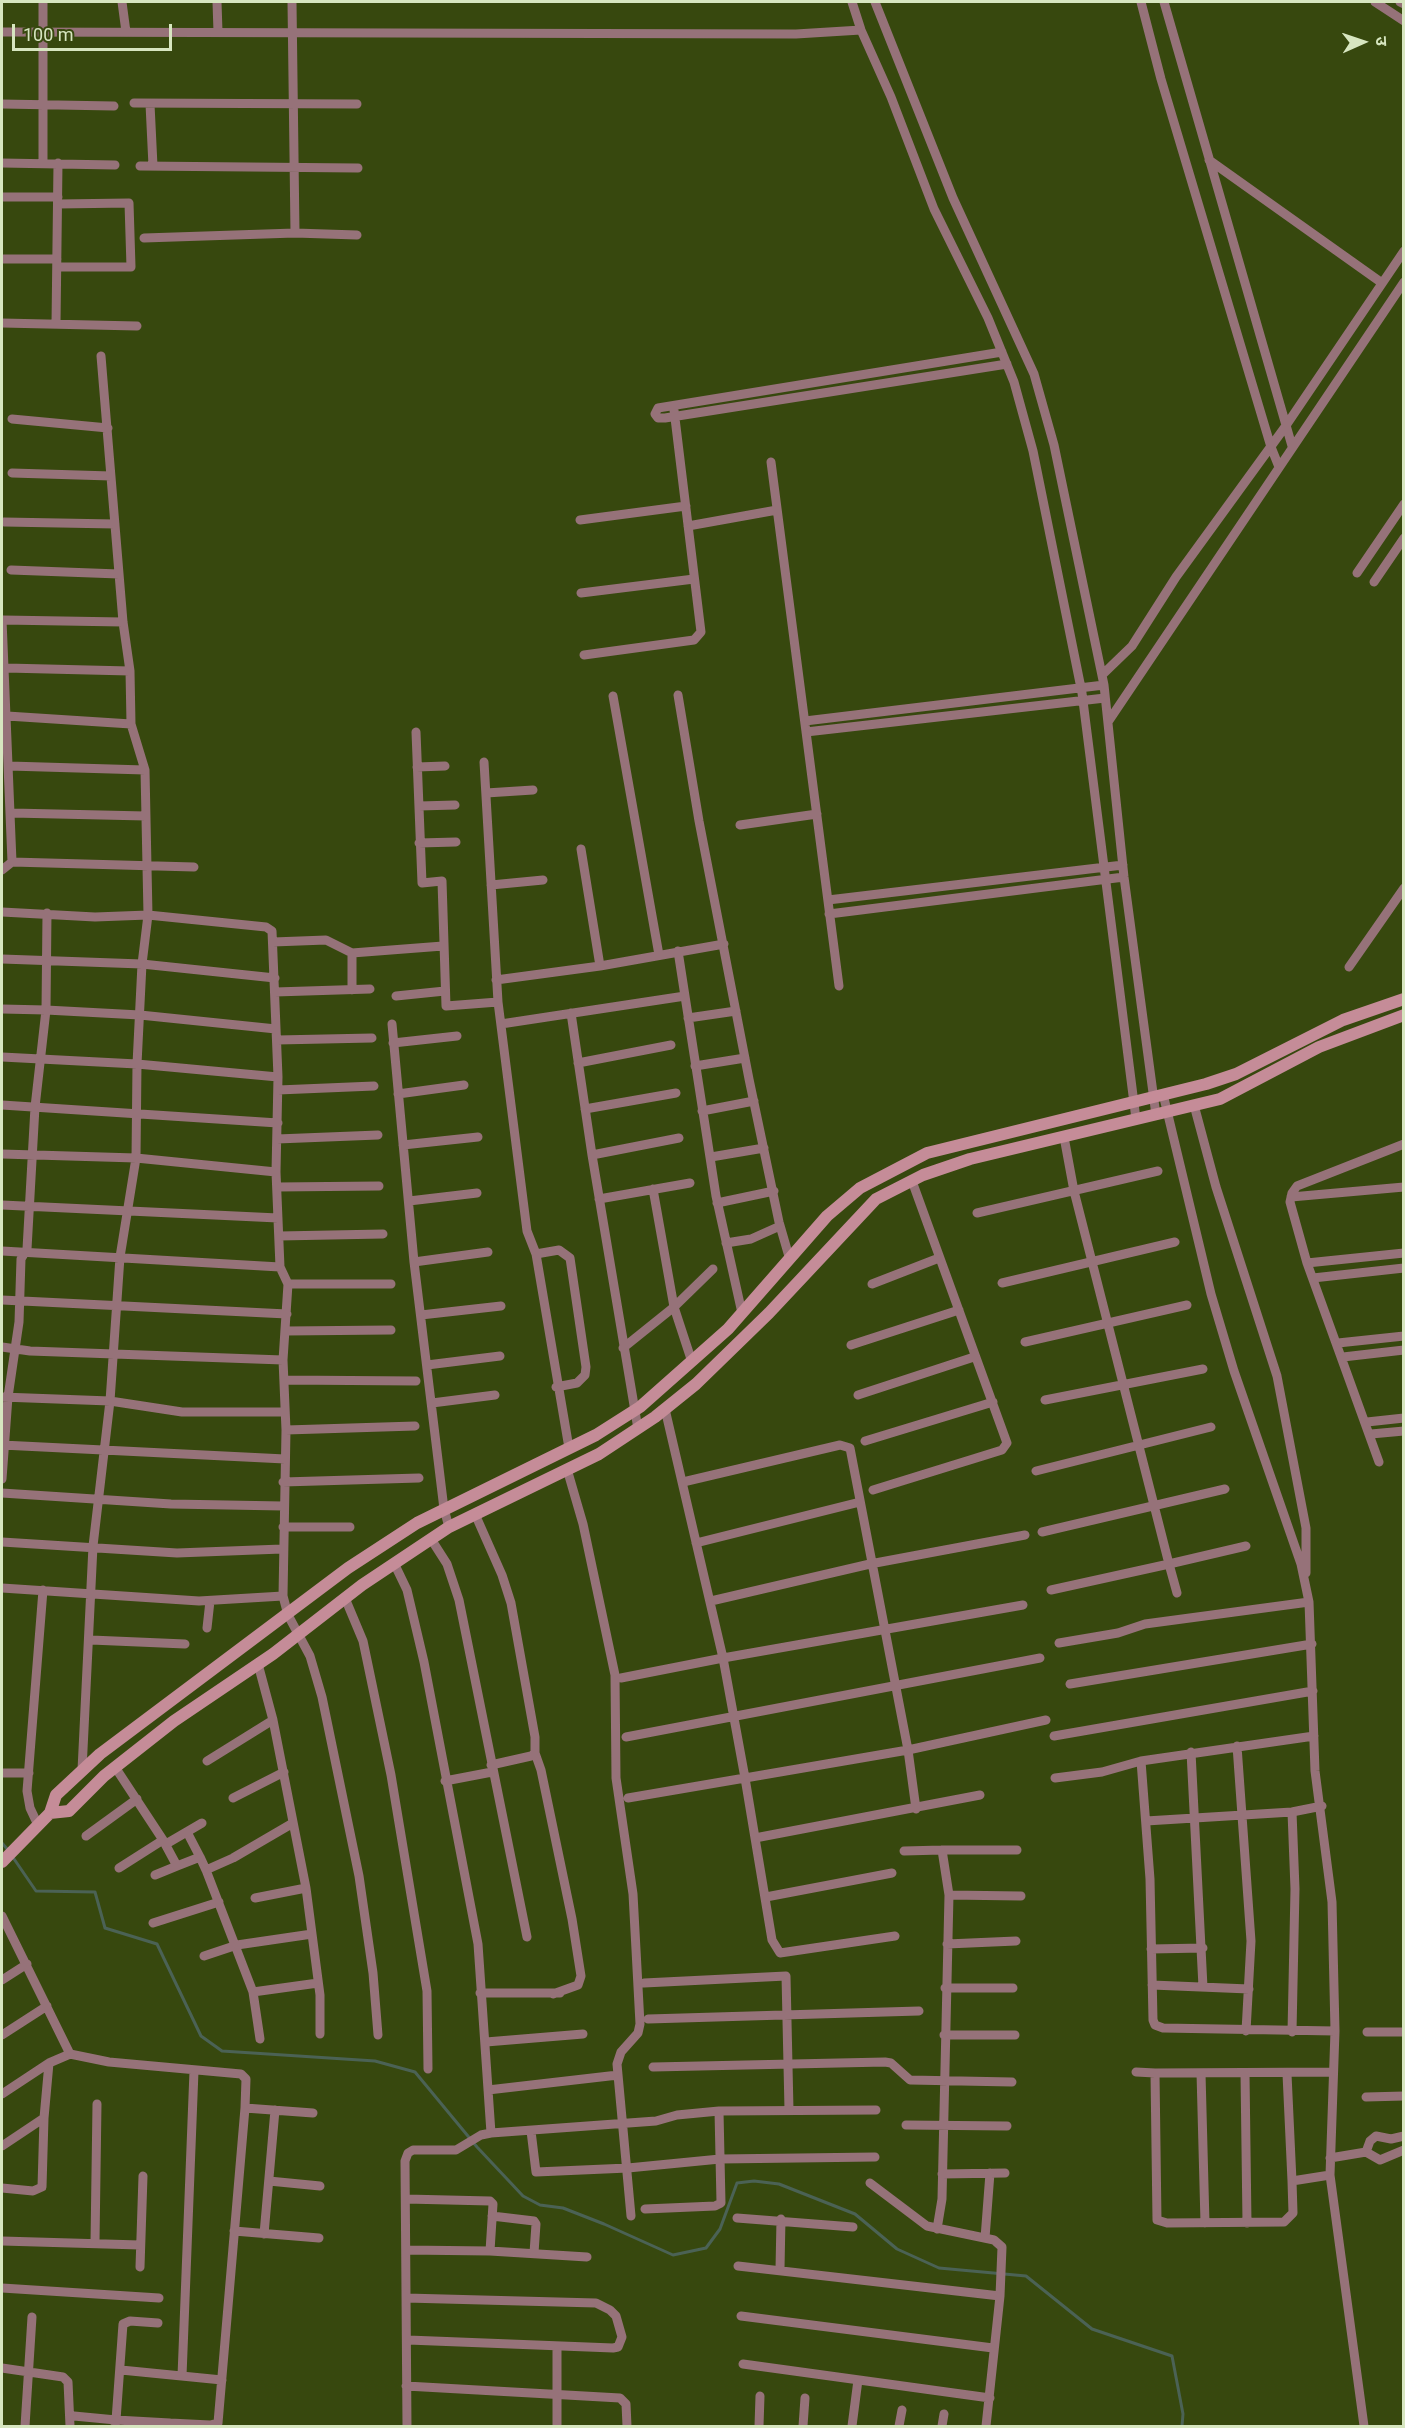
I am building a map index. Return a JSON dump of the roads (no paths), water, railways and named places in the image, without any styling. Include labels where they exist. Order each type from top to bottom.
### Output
[{"type":"main road","points":[[2,1862],[50,1814],[56,1795],[109,1747],[378,1548],[444,1509],[597,1435],[634,1411],[692,1362],[742,1313],[827,1216],[852,1195],[895,1167],[927,1153],[1158,1096],[1236,1074],[1321,1030],[1404,999]]},
{"type":"main road","points":[[50,1814],[69,1811],[115,1767],[174,1721],[258,1664],[394,1563],[449,1527],[599,1454],[666,1409],[696,1384],[769,1313],[876,1199],[912,1181],[970,1160],[1220,1099],[1319,1047],[1404,1015]]},
{"type":"street","points":[[43,2],[43,163]]},
{"type":"street","points":[[122,2],[126,32]]},
{"type":"street","points":[[218,2],[218,32]]},
{"type":"street","points":[[292,2],[295,233]]},
{"type":"street","points":[[852,2],[861,30],[934,209],[1007,364],[1033,451],[1082,688],[1136,1119]]},
{"type":"street","points":[[874,2],[953,198],[1034,374],[1054,445],[1103,680],[1124,877],[1158,1096],[1234,1371],[1305,1581],[1312,1644],[1316,1771],[1332,1902],[1335,2031],[1330,2175],[1364,2427]]},
{"type":"street","points":[[1140,2],[1271,447],[1279,466]]},
{"type":"street","points":[[1164,2],[1285,427],[1293,446]]},
{"type":"street","points":[[1375,2],[1404,21]]},
{"type":"street","points":[[2,32],[796,34],[861,30]]},
{"type":"street","points":[[134,103],[357,104]]},
{"type":"street","points":[[2,104],[114,106]]},
{"type":"street","points":[[150,104],[153,166]]},
{"type":"street","points":[[1209,160],[1382,283]]},
{"type":"street","points":[[2,163],[115,165]]},
{"type":"street","points":[[57,324],[58,164]]},
{"type":"street","points":[[140,166],[358,168]]},
{"type":"street","points":[[2,197],[129,203],[131,267],[2,259]]},
{"type":"street","points":[[144,238],[295,233],[357,235]]},
{"type":"street","points":[[805,721],[1082,688],[1103,680],[1132,646],[1176,577],[1285,427],[1404,251]]},
{"type":"street","points":[[1108,722],[1404,282]]},
{"type":"street","points":[[2,323],[137,326]]},
{"type":"street","points":[[1002,352],[673,405],[658,408],[655,414],[658,418],[675,416],[1007,364]]},
{"type":"street","points":[[82,1770],[91,1640],[93,1546],[101,1498],[120,1257],[136,1158],[137,1064],[142,964],[148,915],[144,770],[131,724],[130,671],[123,622],[101,356]]},
{"type":"street","points":[[584,655],[694,640],[701,632],[673,405]]},
{"type":"street","points":[[12,419],[108,428]]},
{"type":"street","points":[[771,462],[839,986]]},
{"type":"street","points":[[12,473],[111,476]]},
{"type":"street","points":[[1357,573],[1404,504]]},
{"type":"street","points":[[580,520],[686,506]]},
{"type":"street","points":[[688,526],[777,510]]},
{"type":"street","points":[[4,522],[115,524]]},
{"type":"street","points":[[1374,582],[1404,538]]},
{"type":"street","points":[[11,570],[119,574]]},
{"type":"street","points":[[580,592],[694,579]]},
{"type":"street","points":[[12,862],[12,813],[2,620],[123,622]]},
{"type":"street","points":[[6,668],[130,671]]},
{"type":"street","points":[[678,695],[699,821],[745,1058],[780,1226],[790,1260]]},
{"type":"street","points":[[613,696],[659,955]]},
{"type":"street","points":[[806,732],[1105,698]]},
{"type":"street","points":[[7,716],[131,724]]},
{"type":"street","points":[[416,732],[422,883],[442,881],[442,946],[446,1006],[498,1002]]},
{"type":"street","points":[[484,762],[498,1002],[527,1231],[536,1254],[556,1387],[569,1448]]},
{"type":"street","points":[[9,766],[144,770]]},
{"type":"street","points":[[417,767],[445,766]]},
{"type":"street","points":[[486,793],[533,790]]},
{"type":"street","points":[[419,806],[455,805]]},
{"type":"street","points":[[12,813],[146,816]]},
{"type":"street","points":[[740,825],[817,814]]},
{"type":"street","points":[[420,843],[456,842]]},
{"type":"street","points":[[581,849],[600,966]]},
{"type":"street","points":[[2,870],[12,862],[194,867]]},
{"type":"street","points":[[828,900],[1123,865]]},
{"type":"street","points":[[829,914],[1124,877]]},
{"type":"street","points":[[491,885],[543,880]]},
{"type":"street","points":[[1349,967],[1404,888]]},
{"type":"street","points":[[2,912],[96,916],[148,915],[266,927],[272,931],[278,1077],[276,1172],[280,1267],[288,1284],[283,1360],[286,1430],[283,1482],[283,1596],[288,1615],[310,1656],[322,1697],[357,1865],[373,1972],[378,2035]]},
{"type":"street","points":[[2,1479],[5,1397],[16,1348],[21,1259],[25,1252],[35,1107],[46,1010],[47,913]]},
{"type":"street","points":[[273,942],[326,940],[351,953],[442,946]]},
{"type":"street","points":[[496,980],[600,966],[724,944]]},
{"type":"street","points":[[678,951],[717,1203],[742,1313]]},
{"type":"street","points":[[351,953],[352,990]]},
{"type":"street","points":[[2,959],[142,964],[274,978]]},
{"type":"street","points":[[275,992],[370,989]]},
{"type":"street","points":[[396,996],[446,991]]},
{"type":"street","points":[[501,1024],[685,996]]},
{"type":"street","points":[[2,1008],[140,1015],[276,1029]]},
{"type":"street","points":[[688,1018],[736,1011]]},
{"type":"street","points":[[571,1013],[623,1348],[638,1428]]},
{"type":"street","points":[[392,1024],[414,1262],[444,1509],[449,1527]]},
{"type":"street","points":[[393,1043],[457,1036]]},
{"type":"street","points":[[277,1040],[372,1038]]},
{"type":"street","points":[[578,1063],[671,1045]]},
{"type":"street","points":[[2,1057],[137,1064],[278,1077]]},
{"type":"street","points":[[695,1066],[745,1058]]},
{"type":"street","points":[[398,1094],[464,1085]]},
{"type":"street","points":[[278,1090],[374,1086]]},
{"type":"street","points":[[585,1109],[676,1093]]},
{"type":"street","points":[[702,1111],[754,1101]]},
{"type":"street","points":[[2,1105],[137,1112],[278,1123]]},
{"type":"street","points":[[1194,1105],[1216,1187],[1276,1376],[1306,1528],[1308,1558],[1305,1581]]},
{"type":"street","points":[[277,1139],[378,1135]]},
{"type":"street","points":[[403,1145],[478,1137]]},
{"type":"street","points":[[1064,1137],[1074,1191],[1177,1593]]},
{"type":"street","points":[[592,1155],[679,1138]]},
{"type":"street","points":[[1379,1462],[1367,1422],[1307,1263],[1291,1213],[1291,1197],[1297,1186],[1404,1144]]},
{"type":"street","points":[[711,1157],[764,1148]]},
{"type":"street","points":[[2,1154],[136,1158],[276,1172]]},
{"type":"street","points":[[977,1213],[1158,1171]]},
{"type":"street","points":[[873,1490],[1006,1447],[1006,1437],[974,1357],[912,1181]]},
{"type":"street","points":[[599,1199],[690,1183]]},
{"type":"street","points":[[277,1187],[379,1186]]},
{"type":"street","points":[[1291,1197],[1404,1187]]},
{"type":"street","points":[[653,1189],[674,1307],[692,1362]]},
{"type":"street","points":[[717,1203],[774,1191]]},
{"type":"street","points":[[409,1201],[477,1193]]},
{"type":"street","points":[[2,1205],[127,1209],[278,1218]]},
{"type":"street","points":[[726,1243],[751,1239],[780,1226]]},
{"type":"street","points":[[279,1236],[382,1234]]},
{"type":"street","points":[[1002,1283],[1175,1242]]},
{"type":"street","points":[[536,1254],[559,1250],[570,1258],[586,1367],[585,1375],[578,1383],[556,1387]]},
{"type":"street","points":[[2,1251],[280,1267]]},
{"type":"street","points":[[414,1262],[488,1252]]},
{"type":"street","points":[[1307,1263],[1404,1253]]},
{"type":"street","points":[[872,1284],[939,1258]]},
{"type":"street","points":[[1313,1278],[1404,1268]]},
{"type":"street","points":[[623,1348],[674,1307],[713,1269]]},
{"type":"street","points":[[288,1284],[391,1284]]},
{"type":"street","points":[[2,1300],[287,1314]]},
{"type":"street","points":[[1025,1342],[1187,1305]]},
{"type":"street","points":[[421,1315],[501,1306]]},
{"type":"street","points":[[851,1345],[958,1310]]},
{"type":"street","points":[[286,1331],[392,1330]]},
{"type":"street","points":[[1338,1343],[1404,1336]]},
{"type":"street","points":[[2,1347],[30,1351],[283,1360]]},
{"type":"street","points":[[1343,1357],[1404,1350]]},
{"type":"street","points":[[427,1365],[500,1356]]},
{"type":"street","points":[[858,1395],[974,1357]]},
{"type":"street","points":[[1045,1400],[1203,1369]]},
{"type":"street","points":[[284,1380],[416,1381]]},
{"type":"street","points":[[432,1403],[495,1395]]},
{"type":"street","points":[[5,1397],[110,1401],[182,1412],[284,1412]]},
{"type":"street","points":[[865,1441],[993,1402]]},
{"type":"street","points":[[666,1409],[711,1601],[735,1717],[772,1940],[780,1953],[896,1936]]},
{"type":"street","points":[[1367,1422],[1404,1418]]},
{"type":"street","points":[[286,1430],[415,1426]]},
{"type":"street","points":[[1036,1471],[1211,1427]]},
{"type":"street","points":[[1371,1434],[1404,1431]]},
{"type":"street","points":[[683,1482],[843,1444],[850,1448],[870,1564],[885,1628],[908,1750],[916,1809]]},
{"type":"street","points":[[3,1445],[285,1459]]},
{"type":"street","points":[[567,1469],[583,1524],[615,1675],[616,1778],[633,1894],[640,2024],[638,2033],[621,2052],[617,2064],[631,2216]]},
{"type":"street","points":[[283,1482],[419,1478]]},
{"type":"street","points":[[1042,1532],[1225,1489]]},
{"type":"street","points":[[2,1493],[171,1504],[283,1506]]},
{"type":"street","points":[[696,1543],[860,1502]]},
{"type":"street","points":[[475,1514],[502,1575],[511,1603],[535,1737],[535,1753],[541,1770],[572,1919],[581,1976],[578,1985],[554,1994]]},
{"type":"street","points":[[283,1527],[350,1527]]},
{"type":"street","points":[[711,1601],[870,1564],[1025,1535]]},
{"type":"street","points":[[431,1539],[447,1564],[459,1600],[491,1768],[527,1937]]},
{"type":"street","points":[[2,1542],[177,1553],[282,1549]]},
{"type":"street","points":[[1051,1590],[1246,1546]]},
{"type":"street","points":[[394,1563],[406,1590],[424,1662],[478,1944],[480,1993],[486,2042],[488,2090],[486,2134]]},
{"type":"street","points":[[2,1588],[210,1600],[283,1596]]},
{"type":"street","points":[[38,1825],[28,1800],[43,1590]]},
{"type":"street","points":[[345,1598],[363,1641],[391,1775],[427,1991],[428,2069]]},
{"type":"street","points":[[207,1628],[210,1600]]},
{"type":"street","points":[[1059,1643],[1112,1634],[1145,1624],[1309,1602]]},
{"type":"street","points":[[621,1678],[885,1628],[1023,1605]]},
{"type":"street","points":[[91,1640],[185,1644]]},
{"type":"street","points":[[1070,1684],[1312,1644]]},
{"type":"street","points":[[626,1737],[1040,1658]]},
{"type":"street","points":[[258,1664],[273,1720],[306,1887],[318,1983],[320,2034]]},
{"type":"street","points":[[1054,1736],[1313,1691]]},
{"type":"street","points":[[207,1761],[273,1720]]},
{"type":"street","points":[[628,1798],[908,1750],[1046,1720]]},
{"type":"street","points":[[1055,1778],[1102,1772],[1141,1761],[1191,1752],[1314,1736]]},
{"type":"street","points":[[1237,1746],[1251,1941],[1246,2031]]},
{"type":"street","points":[[1191,1752],[1203,1948],[1203,1987]]},
{"type":"street","points":[[445,1781],[535,1753]]},
{"type":"street","points":[[1141,1761],[1146,1821],[1153,2020],[1160,2028],[1335,2031]]},
{"type":"street","points":[[115,1767],[177,1866]]},
{"type":"street","points":[[233,1798],[284,1772]]},
{"type":"street","points":[[2,1773],[29,1773]]},
{"type":"street","points":[[755,1838],[980,1795]]},
{"type":"street","points":[[86,1836],[137,1799]]},
{"type":"street","points":[[1146,1821],[1292,1812],[1322,1806]]},
{"type":"street","points":[[1292,1812],[1295,1888],[1292,2032]]},
{"type":"street","points":[[119,1868],[202,1823]]},
{"type":"street","points":[[206,1870],[233,1858],[293,1823]]},
{"type":"street","points":[[187,1832],[206,1870],[237,1945],[252,1992],[260,2039]]},
{"type":"street","points":[[937,2229],[942,2199],[945,1988],[949,1895],[942,1850]]},
{"type":"street","points":[[904,1851],[1017,1850]]},
{"type":"street","points":[[155,1875],[200,1857]]},
{"type":"street","points":[[766,1897],[892,1873]]},
{"type":"street","points":[[255,1898],[306,1887]]},
{"type":"street","points":[[949,1895],[1021,1896]]},
{"type":"street","points":[[153,1923],[219,1902]]},
{"type":"street","points":[[2,1916],[70,2054]]},
{"type":"street","points":[[204,1956],[237,1945],[312,1934]]},
{"type":"street","points":[[947,1944],[1016,1941]]},
{"type":"street","points":[[1151,1949],[1203,1948]]},
{"type":"street","points":[[2,1980],[27,1964]]},
{"type":"street","points":[[644,1983],[784,1975],[788,1977],[789,2110]]},
{"type":"street","points":[[252,1992],[318,1983]]},
{"type":"street","points":[[1152,1985],[1249,1989]]},
{"type":"street","points":[[945,1988],[1013,1988]]},
{"type":"street","points":[[480,1993],[577,1992]]},
{"type":"street","points":[[2,2035],[47,2006]]},
{"type":"street","points":[[648,2019],[919,2011]]},
{"type":"street","points":[[1367,2032],[1404,2032]]},
{"type":"street","points":[[486,2042],[583,2034]]},
{"type":"street","points":[[944,2035],[1015,2035]]},
{"type":"street","points":[[2,2094],[49,2063],[70,2054],[109,2062],[245,2076],[245,2108],[218,2423],[210,2426],[115,2423],[74,2416]]},
{"type":"street","points":[[653,2067],[885,2062],[891,2063],[910,2080],[1012,2082]]},
{"type":"street","points":[[2,2188],[33,2191],[42,2187],[44,2118],[49,2063]]},
{"type":"street","points":[[182,2376],[194,2071]]},
{"type":"street","points":[[1136,2072],[1287,2074],[1332,2072]]},
{"type":"street","points":[[1155,2073],[1157,2220],[1161,2223],[1284,2222],[1290,2219],[1293,2213],[1293,2181],[1287,2074]]},
{"type":"street","points":[[1201,2073],[1204,2223]]},
{"type":"street","points":[[1245,2073],[1247,2223]]},
{"type":"street","points":[[488,2090],[618,2075]]},
{"type":"street","points":[[1366,2097],[1404,2096]]},
{"type":"street","points":[[95,2242],[97,2104]]},
{"type":"street","points":[[245,2108],[313,2113]]},
{"type":"street","points":[[264,2234],[275,2110]]},
{"type":"street","points":[[406,2427],[408,2340],[405,2161],[408,2153],[413,2150],[449,2150],[461,2147],[486,2134],[624,2124],[719,2111],[876,2110]]},
{"type":"street","points":[[645,2209],[718,2205],[722,2195],[719,2111]]},
{"type":"street","points":[[2,2146],[44,2118]]},
{"type":"street","points":[[906,2125],[1007,2126]]},
{"type":"street","points":[[531,2131],[536,2172],[628,2168],[720,2159],[875,2157]]},
{"type":"street","points":[[1366,2152],[1370,2140],[1376,2136],[1391,2139],[1404,2136]]},
{"type":"street","points":[[1330,2158],[1366,2152],[1380,2160],[1404,2150]]},
{"type":"street","points":[[985,2238],[990,2173]]},
{"type":"street","points":[[942,2174],[1005,2173]]},
{"type":"street","points":[[1293,2181],[1330,2175]]},
{"type":"street","points":[[140,2267],[143,2176]]},
{"type":"street","points":[[269,2181],[320,2186]]},
{"type":"street","points":[[870,2183],[914,2219],[937,2229],[999,2242],[1003,2253],[1001,2283],[986,2427]]},
{"type":"street","points":[[406,2199],[487,2200],[493,2204],[490,2251]]},
{"type":"street","points":[[492,2216],[534,2221],[536,2224],[534,2253]]},
{"type":"street","points":[[737,2218],[782,2219],[853,2227]]},
{"type":"street","points":[[780,2269],[782,2219]]},
{"type":"street","points":[[234,2231],[319,2238]]},
{"type":"street","points":[[2,2241],[140,2245]]},
{"type":"street","points":[[406,2250],[490,2251],[588,2257]]},
{"type":"street","points":[[738,2266],[1000,2296]]},
{"type":"street","points":[[2,2288],[159,2298]]},
{"type":"street","points":[[406,2298],[596,2303],[616,2316],[622,2337],[618,2347],[613,2348],[408,2340]]},
{"type":"street","points":[[25,2427],[32,2316]]},
{"type":"street","points":[[741,2316],[993,2348]]},
{"type":"street","points":[[115,2423],[123,2324],[130,2321],[158,2323]]},
{"type":"street","points":[[557,2346],[559,2395],[557,2427]]},
{"type":"street","points":[[743,2364],[990,2398]]},
{"type":"street","points":[[2,2368],[63,2377],[68,2382],[70,2427]]},
{"type":"street","points":[[121,2370],[222,2380]]},
{"type":"street","points":[[852,2427],[858,2380]]},
{"type":"street","points":[[406,2386],[624,2400],[628,2410],[627,2427]]},
{"type":"street","points":[[759,2427],[760,2396]]},
{"type":"street","points":[[802,2427],[805,2398]]},
{"type":"street","points":[[899,2427],[902,2410]]},
{"type":"street","points":[[942,2427],[944,2414]]},
{"type":"waterway","points":[[2,1843],[8,1850]]},
{"type":"waterway","points":[[12,1856],[36,1891],[95,1892],[105,1928],[157,1944],[201,2036],[222,2051],[375,2061],[415,2072],[477,2147],[523,2196],[540,2205],[563,2208],[604,2224],[673,2255],[706,2248],[720,2229],[737,2183],[754,2181],[779,2184],[855,2214],[897,2249],[939,2268],[1026,2276],[1092,2329],[1172,2356],[1183,2414],[1182,2426]]}]
